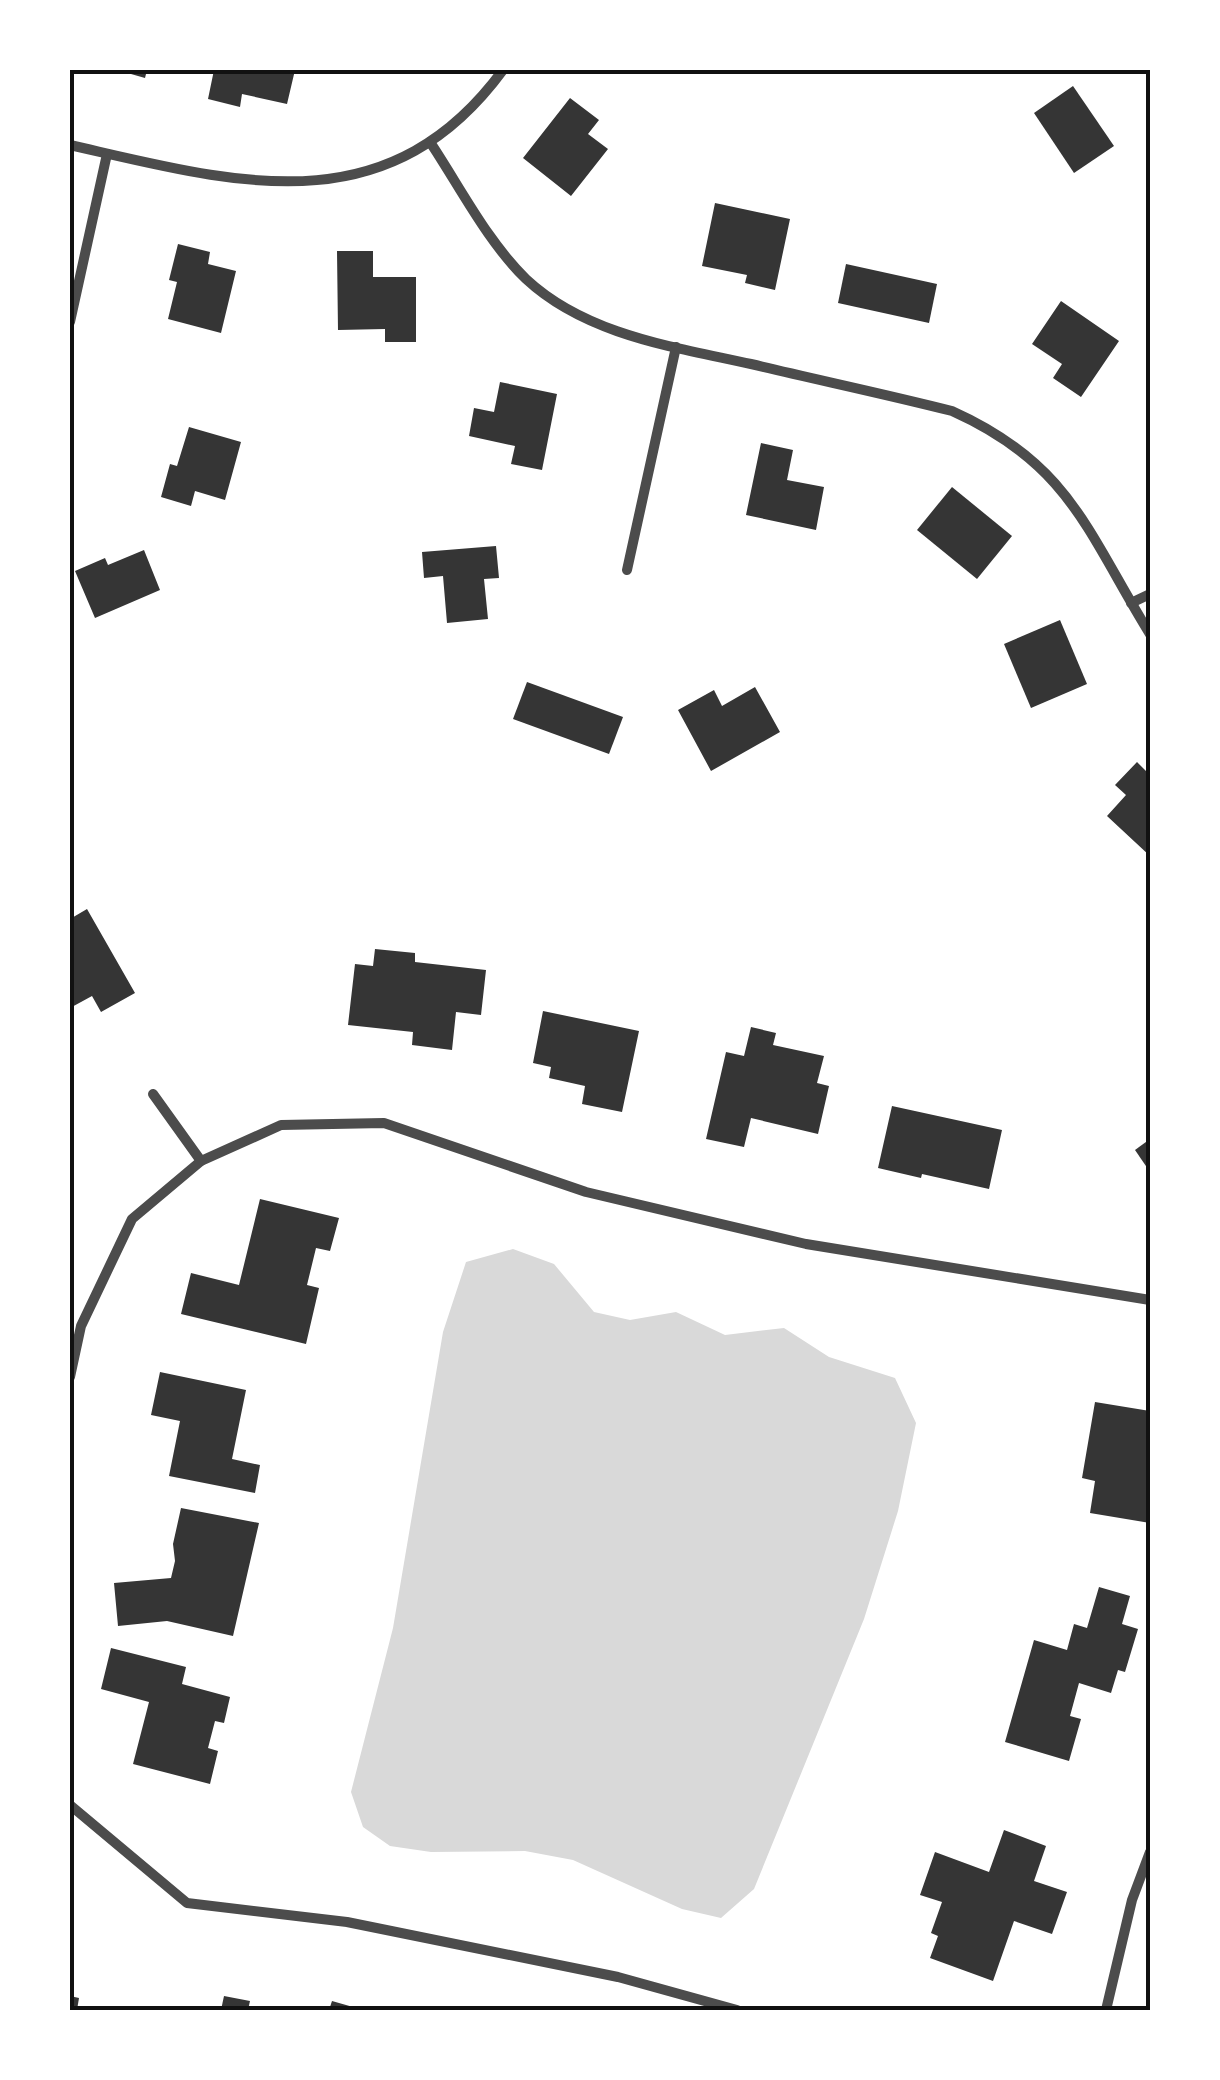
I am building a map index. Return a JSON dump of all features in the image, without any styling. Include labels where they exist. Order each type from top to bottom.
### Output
[{"type":"street","points":[[70,145],[229,180],[275,184],[319,181],[360,172],[430,142],[460,120],[503,70]]},
{"type":"street","points":[[430,142],[502,252],[526,279],[555,302],[591,322],[676,347],[952,411],[1019,448],[1062,488],[1087,523],[1150,634]]},
{"type":"street","points":[[70,322],[107,154]]},
{"type":"street","points":[[628,570],[676,347]]},
{"type":"street","points":[[1131,603],[1150,594]]},
{"type":"street","points":[[153,1094],[201,1161]]},
{"type":"street","points":[[70,1377],[81,1326],[132,1220],[201,1161],[281,1125],[384,1123],[586,1192],[806,1244],[1150,1300]]},
{"type":"street","points":[[70,1806],[187,1903],[347,1922],[618,1978],[738,2010]]},
{"type":"street","points":[[1106,2010],[1132,1900],[1150,1852]]},
{"type":"shaded area","points":[[513,1249],[554,1264],[594,1312],[630,1320],[676,1312],[725,1335],[784,1328],[829,1357],[895,1378],[916,1423],[898,1511],[864,1619],[754,1889],[721,1918],[682,1909],[573,1860],[525,1851],[431,1852],[390,1846],[363,1827],[351,1792],[393,1628],[443,1332],[466,1262]]},
{"type":"building","points":[[117,70],[147,70],[145,78]]},
{"type":"building","points":[[214,70],[295,70],[287,104],[242,94],[240,107],[208,99]]},
{"type":"building","points":[[1073,86],[1114,146],[1074,173],[1034,113]]},
{"type":"building","points":[[570,98],[599,120],[588,134],[608,149],[571,196],[523,158]]},
{"type":"building","points":[[715,203],[790,219],[775,290],[745,283],[747,275],[702,266]]},
{"type":"building","points":[[178,244],[210,252],[208,264],[236,271],[221,333],[168,319],[177,282],[169,280]]},
{"type":"building","points":[[337,251],[373,251],[373,277],[416,277],[416,342],[385,342],[385,329],[338,330]]},
{"type":"building","points":[[846,264],[937,284],[929,323],[838,303]]},
{"type":"building","points":[[1061,301],[1119,341],[1081,397],[1053,378],[1062,364],[1032,344]]},
{"type":"building","points":[[500,382],[557,394],[542,470],[511,464],[515,446],[469,436],[474,408],[494,412]]},
{"type":"building","points":[[189,427],[241,442],[225,500],[195,491],[191,506],[161,497],[170,464],[177,466]]},
{"type":"building","points":[[761,443],[793,450],[787,480],[824,487],[816,530],[746,515]]},
{"type":"building","points":[[952,487],[1012,536],[977,579],[917,530]]},
{"type":"building","points":[[496,546],[499,578],[484,579],[488,619],[447,623],[443,576],[424,578],[422,552]]},
{"type":"building","points":[[144,550],[160,590],[95,618],[75,571],[105,558],[108,565]]},
{"type":"building","points":[[1060,620],[1087,684],[1031,708],[1004,644]]},
{"type":"building","points":[[527,682],[623,717],[609,754],[513,719]]},
{"type":"building","points":[[755,687],[780,732],[711,771],[678,710],[714,690],[722,706]]},
{"type":"building","points":[[1137,762],[1150,775],[1150,856],[1107,816],[1126,795],[1115,785]]},
{"type":"building","points":[[87,909],[135,993],[101,1012],[92,996],[70,1008],[70,919]]},
{"type":"building","points":[[375,949],[415,953],[415,962],[486,970],[481,1015],[456,1012],[452,1050],[412,1045],[413,1032],[348,1025],[355,964],[373,966]]},
{"type":"building","points":[[543,1011],[639,1031],[622,1112],[582,1104],[585,1086],[549,1078],[551,1067],[533,1063]]},
{"type":"building","points":[[751,1027],[776,1033],[773,1045],[824,1056],[817,1083],[829,1086],[818,1134],[751,1118],[744,1147],[706,1139],[726,1052],[744,1056]]},
{"type":"building","points":[[892,1106],[1002,1130],[989,1189],[878,1168]]},
{"type":"building","points":[[1150,1139],[1150,1172],[1135,1150]]},
{"type":"building","points":[[260,1199],[339,1218],[330,1251],[316,1248],[307,1285],[319,1288],[306,1344],[181,1314],[191,1273],[239,1285]]},
{"type":"building","points":[[160,1372],[246,1390],[232,1459],[260,1465],[255,1493],[169,1476],[180,1421],[151,1415]]},
{"type":"building","points":[[1095,1402],[1150,1411],[1150,1523],[1090,1513],[1095,1481],[1082,1478]]},
{"type":"building","points":[[181,1508],[259,1523],[233,1636],[167,1621],[118,1626],[114,1583],[171,1578]]},
{"type":"building","points":[[1099,1587],[1130,1596],[1122,1624],[1138,1629],[1125,1672],[1118,1670],[1111,1693],[1079,1683],[1070,1716],[1081,1719],[1069,1761],[1005,1742],[1034,1640],[1067,1650],[1074,1624],[1087,1628]]},
{"type":"building","points":[[111,1648],[186,1667],[182,1684],[230,1697],[224,1723],[215,1721],[208,1748],[218,1751],[210,1784],[133,1764],[149,1702],[101,1689]]},
{"type":"building","points":[[1004,1830],[1046,1846],[1034,1881],[1067,1892],[1052,1934],[1014,1921],[993,1981],[930,1958],[938,1936],[931,1933],[942,1902],[920,1895],[935,1852],[989,1872]]},
{"type":"building","points":[[70,1996],[79,1998],[77,2010],[70,2010]]},
{"type":"building","points":[[224,1996],[250,2001],[248,2010],[221,2010]]},
{"type":"building","points":[[332,2001],[360,2009],[360,2010],[329,2010]]}]
